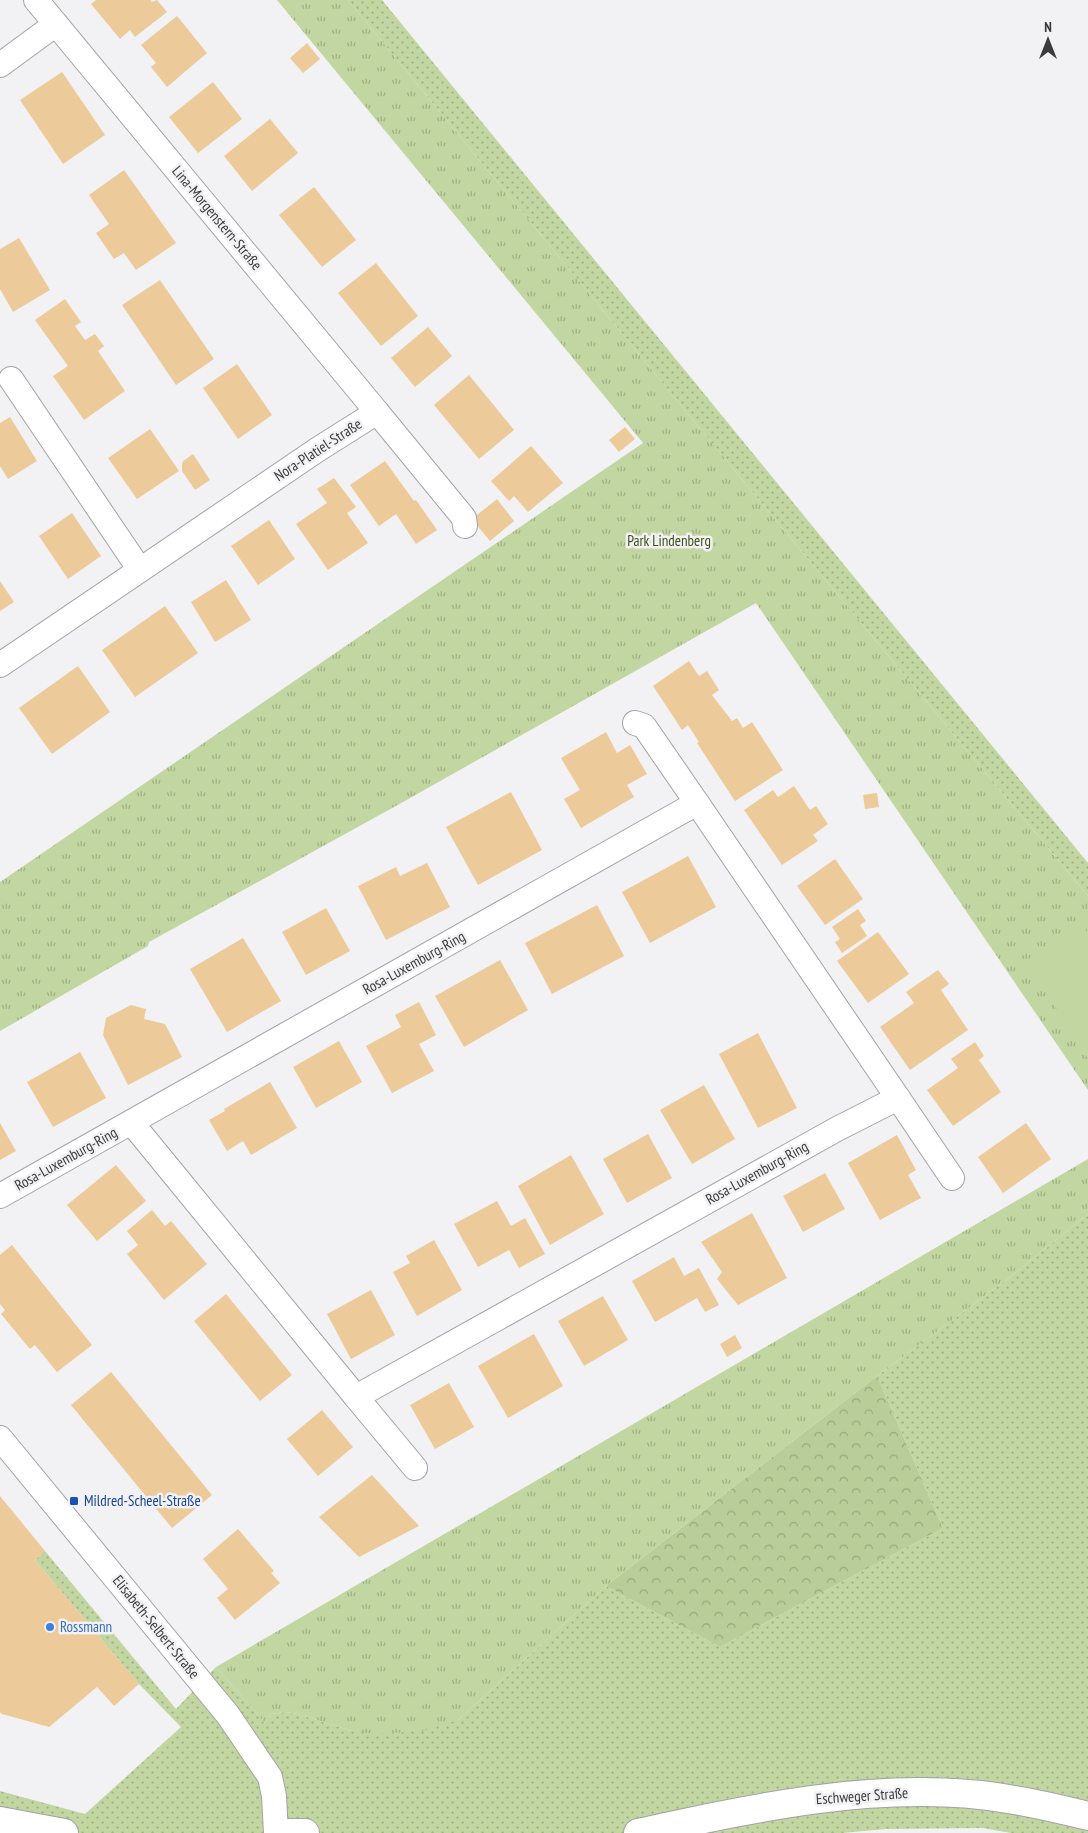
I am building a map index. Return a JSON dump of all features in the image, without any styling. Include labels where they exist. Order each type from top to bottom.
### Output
[{"type":"main road","name":"Eschweger Straße","points":[[638,1833],[793,1802],[889,1793],[979,1795],[1022,1800],[1088,1816]]},
{"type":"main road","points":[[0,1821],[64,1833]]},
{"type":"main road","points":[[289,1833],[306,1833]]},
{"type":"street","name":"Lina-Morgenstern-Straße","points":[[36,0],[377,412]]},
{"type":"street","points":[[0,65],[56,24]]},
{"type":"street","points":[[11,380],[140,570]]},
{"type":"street","name":"Nora-Platiel-Straße","points":[[0,665],[317,450],[377,412],[464,518],[464,526]]},
{"type":"street","points":[[635,722],[644,726],[952,1178]]},
{"type":"street","name":"Rosa-Luxemburg-Ring","points":[[0,1196],[697,803]]},
{"type":"street","name":"Rosa-Luxemburg-Ring","points":[[356,1397],[837,1129],[898,1098]]},
{"type":"street","name":"Rosa-Luxemburg-Ring","points":[[131,1122],[415,1468]]},
{"type":"street","name":"Elisabeth-Selbert-Straße","points":[[0,1438],[181,1658],[244,1738],[270,1777],[274,1796],[276,1833]]},
{"type":"green space","name":"Park Lindenberg","points":[[277,0],[348,0],[749,488],[1088,896],[1088,1090],[756,603],[403,802],[149,942],[148,946],[0,1031],[0,882],[643,443]]},
{"type":"green space","points":[[348,0],[382,0],[1088,863],[1088,896],[749,488]]},
{"type":"green space","points":[[1082,925],[1088,933],[1088,1059],[1026,960]]},
{"type":"green space","points":[[1088,1159],[1088,1214],[1009,1278],[877,1376],[606,1586],[458,1720],[423,1731],[374,1734],[352,1731],[298,1714],[285,1712],[271,1714],[265,1723],[216,1667]]},
{"type":"green space","points":[[1088,1214],[1088,1833],[1011,1833],[983,1828],[886,1829],[842,1833],[0,1833],[0,1791],[85,1814],[181,1727],[139,1684],[35,1560],[45,1551],[176,1709],[216,1667],[265,1723],[271,1714],[285,1712],[298,1714],[352,1731],[458,1720],[606,1586],[720,1647],[943,1528],[877,1376],[1009,1278]]},
{"type":"green space","points":[[877,1376],[943,1528],[720,1647],[606,1586]]},
{"type":"building","points":[[96,0],[151,0],[152,2],[157,0],[167,12],[135,37],[130,30],[120,39],[91,4]]},
{"type":"building","points":[[177,16],[207,53],[167,87],[151,67],[156,63],[141,45]]},
{"type":"building","points":[[307,43],[320,59],[303,73],[290,58]]},
{"type":"building","points":[[62,72],[105,135],[63,164],[20,100]]},
{"type":"building","points":[[213,82],[242,119],[198,153],[169,117]]},
{"type":"building","points":[[270,119],[298,153],[252,191],[224,156]]},
{"type":"building","points":[[124,170],[176,243],[136,270],[124,253],[114,259],[96,233],[109,224],[89,195]]},
{"type":"building","points":[[314,187],[356,240],[322,267],[279,215]]},
{"type":"building","points":[[19,238],[50,290],[13,312],[0,289],[0,249]]},
{"type":"building","points":[[376,263],[418,316],[381,346],[338,293]]},
{"type":"building","points":[[160,280],[214,359],[176,385],[122,305]]},
{"type":"building","points":[[65,299],[81,322],[75,326],[85,340],[95,334],[104,346],[98,351],[125,391],[84,420],[53,376],[68,366],[35,320]]},
{"type":"building","points":[[428,327],[452,356],[415,387],[391,358]]},
{"type":"building","points":[[237,364],[272,415],[238,439],[203,388]]},
{"type":"building","points":[[469,375],[514,430],[479,459],[434,405]]},
{"type":"building","points":[[10,417],[37,461],[8,479],[0,466],[0,423]]},
{"type":"building","points":[[625,427],[635,439],[619,452],[609,440]]},
{"type":"building","points":[[150,429],[179,471],[137,499],[108,458]]},
{"type":"building","points":[[531,446],[563,483],[528,512],[514,496],[509,501],[491,481]]},
{"type":"building","points":[[193,454],[210,480],[195,490],[182,471],[183,461]]},
{"type":"building","points":[[385,461],[437,530],[416,544],[396,514],[379,526],[350,485]]},
{"type":"building","points":[[334,478],[356,507],[347,513],[368,543],[328,570],[296,524],[327,503],[317,489]]},
{"type":"building","points":[[497,499],[514,521],[490,541],[472,519]]},
{"type":"building","points":[[72,513],[101,556],[68,579],[39,536]]},
{"type":"building","points":[[269,520],[295,559],[258,585],[231,546]]},
{"type":"building","points":[[226,580],[251,620],[215,642],[191,602]]},
{"type":"building","points":[[0,581],[14,602],[0,611]]},
{"type":"building","points":[[165,606],[198,653],[135,697],[102,650]]},
{"type":"building","points":[[689,661],[699,676],[707,671],[719,690],[712,695],[732,721],[737,718],[743,728],[752,722],[783,770],[735,801],[697,743],[699,742],[688,725],[682,730],[653,686]]},
{"type":"building","points":[[78,666],[110,712],[52,754],[19,708]]},
{"type":"building","points":[[606,732],[617,753],[630,745],[647,774],[627,785],[634,797],[581,828],[564,799],[580,790],[561,758]]},
{"type":"building","points":[[794,786],[810,810],[816,806],[828,824],[813,835],[818,841],[782,865],[744,810],[773,790],[778,797]]},
{"type":"building","points":[[511,792],[542,850],[478,885],[446,827]]},
{"type":"building","points":[[877,793],[879,807],[865,809],[863,795]]},
{"type":"building","points":[[688,856],[716,907],[650,943],[622,892]]},
{"type":"building","points":[[835,859],[863,899],[825,925],[797,886]]},
{"type":"building","points":[[427,863],[450,907],[386,940],[358,886],[396,867],[400,876]]},
{"type":"building","points":[[597,905],[624,956],[552,994],[525,943]]},
{"type":"building","points":[[326,908],[350,951],[306,975],[282,932]]},
{"type":"building","points":[[858,909],[866,921],[860,925],[867,936],[842,953],[835,942],[840,939],[832,927]]},
{"type":"building","points":[[878,932],[909,974],[868,1003],[837,961]]},
{"type":"building","points":[[243,938],[281,1001],[227,1032],[190,969]]},
{"type":"building","points":[[500,960],[528,1010],[464,1047],[435,996]]},
{"type":"building","points":[[938,970],[949,984],[941,990],[968,1030],[910,1070],[880,1027],[914,1003],[906,992]]},
{"type":"building","points":[[419,1002],[436,1035],[419,1044],[434,1071],[392,1093],[366,1046],[401,1027],[395,1015]]},
{"type":"building","points":[[131,1005],[146,1009],[144,1019],[165,1024],[182,1057],[128,1085],[103,1035],[106,1018]]},
{"type":"building","points":[[758,1033],[797,1108],[758,1128],[719,1054]]},
{"type":"building","points":[[339,1041],[362,1082],[316,1108],[293,1067]]},
{"type":"building","points":[[975,1042],[984,1056],[979,1060],[1001,1092],[953,1126],[927,1090],[958,1068],[951,1059]]},
{"type":"building","points":[[80,1052],[106,1098],[53,1127],[27,1082]]},
{"type":"building","points":[[270,1082],[297,1128],[251,1155],[243,1141],[227,1151],[209,1120]]},
{"type":"building","points":[[704,1085],[735,1139],[692,1164],[660,1110]]},
{"type":"building","points":[[0,1123],[16,1151],[0,1160]]},
{"type":"building","points":[[1026,1123],[1051,1159],[1003,1193],[978,1157]]},
{"type":"building","points":[[648,1134],[672,1178],[627,1203],[603,1159]]},
{"type":"building","points":[[897,1135],[916,1170],[908,1175],[921,1198],[880,1220],[848,1163]]},
{"type":"building","points":[[571,1155],[604,1214],[550,1245],[518,1186]]},
{"type":"building","points":[[116,1165],[146,1201],[97,1241],[67,1205]]},
{"type":"building","points":[[825,1173],[845,1209],[803,1232],[783,1196]]},
{"type":"building","points":[[497,1201],[511,1226],[525,1218],[545,1254],[519,1268],[509,1250],[478,1267],[454,1224]]},
{"type":"building","points":[[152,1210],[165,1226],[171,1221],[207,1264],[164,1300],[127,1254],[138,1245],[127,1231]]},
{"type":"building","points":[[752,1213],[787,1278],[738,1305],[717,1279],[722,1272],[701,1242]]},
{"type":"building","points":[[434,1240],[462,1290],[417,1316],[393,1272],[410,1263],[406,1256]]},
{"type":"building","points":[[12,1245],[92,1345],[57,1372],[35,1345],[30,1349],[1,1314],[5,1310],[0,1304],[0,1255]]},
{"type":"building","points":[[674,1257],[684,1276],[699,1268],[719,1305],[705,1312],[697,1298],[655,1322],[632,1281]]},
{"type":"building","points":[[371,1290],[395,1335],[351,1359],[327,1314]]},
{"type":"building","points":[[226,1294],[292,1375],[260,1401],[194,1321]]},
{"type":"building","points":[[603,1296],[628,1340],[584,1366],[558,1321]]},
{"type":"building","points":[[534,1334],[563,1386],[508,1418],[478,1366]]},
{"type":"building","points":[[735,1335],[742,1348],[727,1357],[720,1344]]},
{"type":"building","points":[[111,1372],[212,1495],[172,1528],[71,1405]]},
{"type":"building","points":[[449,1383],[474,1427],[435,1449],[410,1405]]},
{"type":"building","points":[[322,1410],[353,1447],[318,1476],[287,1439]]},
{"type":"building","points":[[372,1475],[419,1526],[359,1557],[319,1517]]},
{"type":"building","points":[[0,1496],[45,1551],[35,1560],[139,1684],[114,1706],[97,1687],[49,1727],[0,1712]]},
{"type":"building","points":[[238,1529],[274,1571],[271,1573],[280,1583],[235,1620],[217,1598],[228,1589],[203,1559]]},
{"type":"place","name":"Mildred-Scheel-Straße","points":[[74,1501]]},
{"type":"place","name":"Rossmann","points":[[50,1627]]}]
